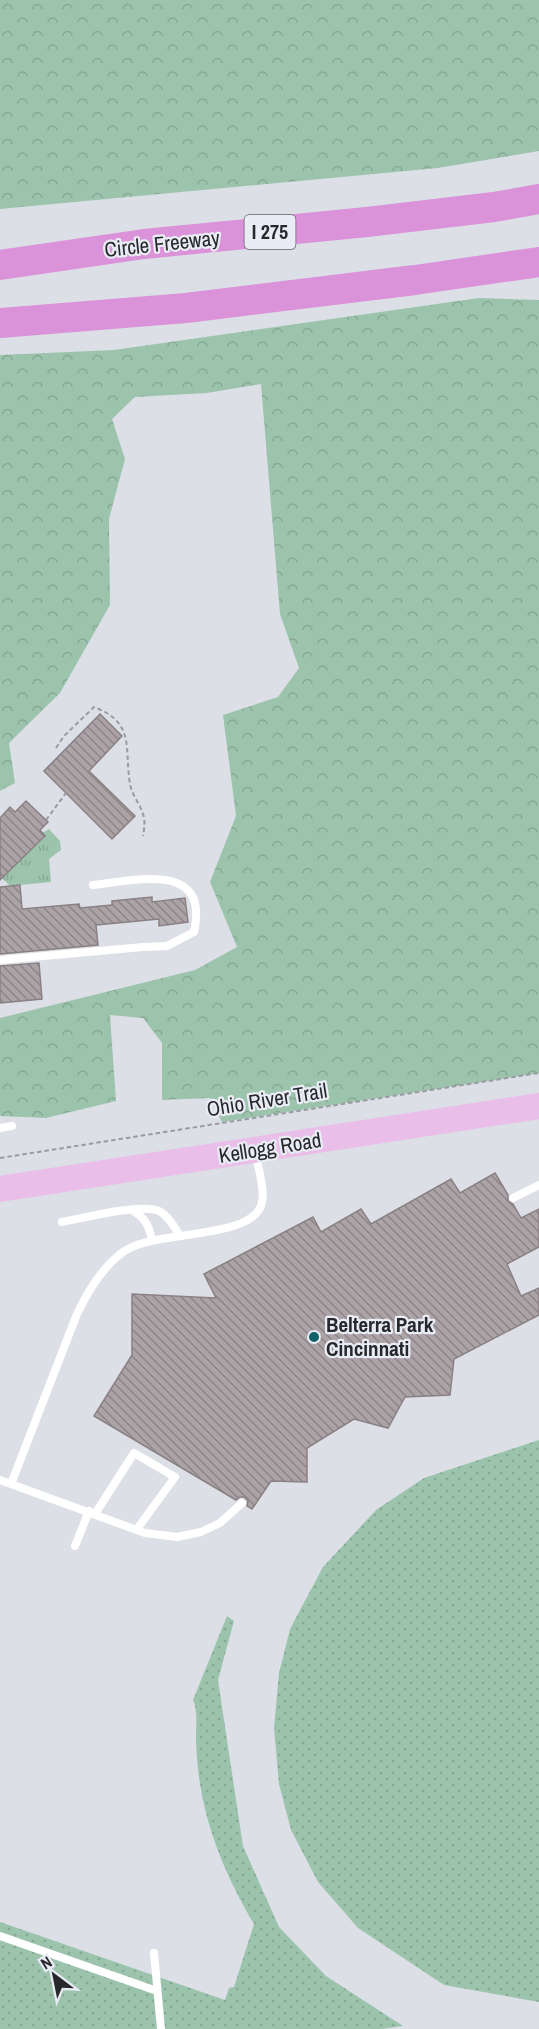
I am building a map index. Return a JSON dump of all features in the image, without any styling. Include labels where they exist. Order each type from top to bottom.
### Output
[{"type":"highway","name":"Circle Freeway","points":[[0,265],[144,244],[367,222],[494,207],[539,199]]},
{"type":"highway","points":[[0,323],[186,308],[415,280],[539,262]]},
{"type":"main road","name":"Kellogg Road","points":[[0,1188],[539,1106]]},
{"type":"lane","points":[[0,960],[142,946],[167,946],[194,932],[197,919],[196,901],[188,891],[174,881],[151,878],[93,885]]},
{"type":"lane","points":[[0,1128],[12,1126]]},
{"type":"lane","points":[[11,1484],[88,1291],[107,1267],[123,1252],[152,1240],[223,1229],[252,1217],[260,1208],[262,1197],[255,1150]]},
{"type":"lane","points":[[513,1198],[539,1185]]},
{"type":"lane","points":[[62,1222],[146,1208],[160,1211],[172,1222],[180,1236]]},
{"type":"lane","points":[[132,1209],[143,1217],[149,1226],[152,1240]]},
{"type":"lane","points":[[75,1546],[92,1513],[135,1453],[175,1478],[137,1529]]},
{"type":"lane","points":[[0,1480],[145,1533],[177,1537],[201,1532],[220,1523],[242,1503]]},
{"type":"lane","points":[[0,1936],[158,1991]]},
{"type":"lane","points":[[154,1953],[161,2029]]},
{"type":"path","points":[[56,747],[94,707],[105,711],[125,730],[129,752],[130,785],[144,817],[144,836]]},
{"type":"path","points":[[46,820],[66,793]]},
{"type":"path","name":"Ohio River Trail","points":[[0,1158],[539,1073]]},
{"type":"green space","points":[[0,0],[539,0],[539,151],[438,168],[0,209]]},
{"type":"green space","points":[[479,298],[539,300],[539,1073],[222,1122],[210,1098],[162,1100],[162,1043],[143,1018],[110,1015],[116,1101],[46,1118],[0,1116],[0,1018],[195,970],[237,947],[210,882],[236,816],[223,715],[278,697],[299,668],[280,614],[261,384],[207,393],[135,397],[112,419],[125,459],[109,519],[110,605],[60,693],[9,743],[15,783],[0,791],[0,355],[114,350]]},
{"type":"green space","points":[[49,829],[60,841],[61,850],[49,859],[51,882],[10,886],[2,878],[45,837],[42,833]]},
{"type":"green space","points":[[539,1440],[539,2002],[444,1985],[358,1928],[318,1882],[291,1830],[279,1784],[274,1728],[279,1673],[290,1629],[323,1567],[376,1510],[424,1478]]},
{"type":"green space","points":[[227,1616],[234,1621],[218,1680],[243,1846],[279,1927],[326,1976],[403,2026],[382,2029],[0,2029],[0,1922],[225,2000],[229,1988],[234,1987],[254,1924],[234,1888],[205,1810],[198,1769],[196,1714],[193,1700]]},
{"type":"building","points":[[100,714],[122,736],[89,771],[135,816],[112,839],[44,771]]},
{"type":"building","points":[[26,801],[48,822],[40,830],[45,836],[0,880],[0,818],[10,807],[15,812]]},
{"type":"building","points":[[20,885],[22,909],[79,904],[80,908],[112,905],[112,901],[152,897],[152,902],[185,898],[188,922],[159,926],[159,919],[96,925],[98,945],[0,954],[0,887]]},
{"type":"building","points":[[39,963],[42,999],[0,1003],[0,966]]},
{"type":"building","name":"Belterra Park Cincinnati","points":[[495,1173],[508,1195],[508,1201],[513,1204],[521,1218],[539,1209],[539,1247],[507,1264],[521,1296],[539,1288],[539,1315],[454,1359],[450,1395],[405,1397],[388,1428],[354,1419],[307,1448],[307,1482],[271,1481],[252,1509],[247,1506],[248,1501],[244,1497],[236,1500],[94,1416],[132,1355],[132,1294],[216,1298],[204,1274],[313,1217],[321,1232],[361,1209],[371,1224],[451,1179],[460,1193]]},
{"type":"place","name":"Belterra Park Cincinnati","points":[[314,1337]]}]
